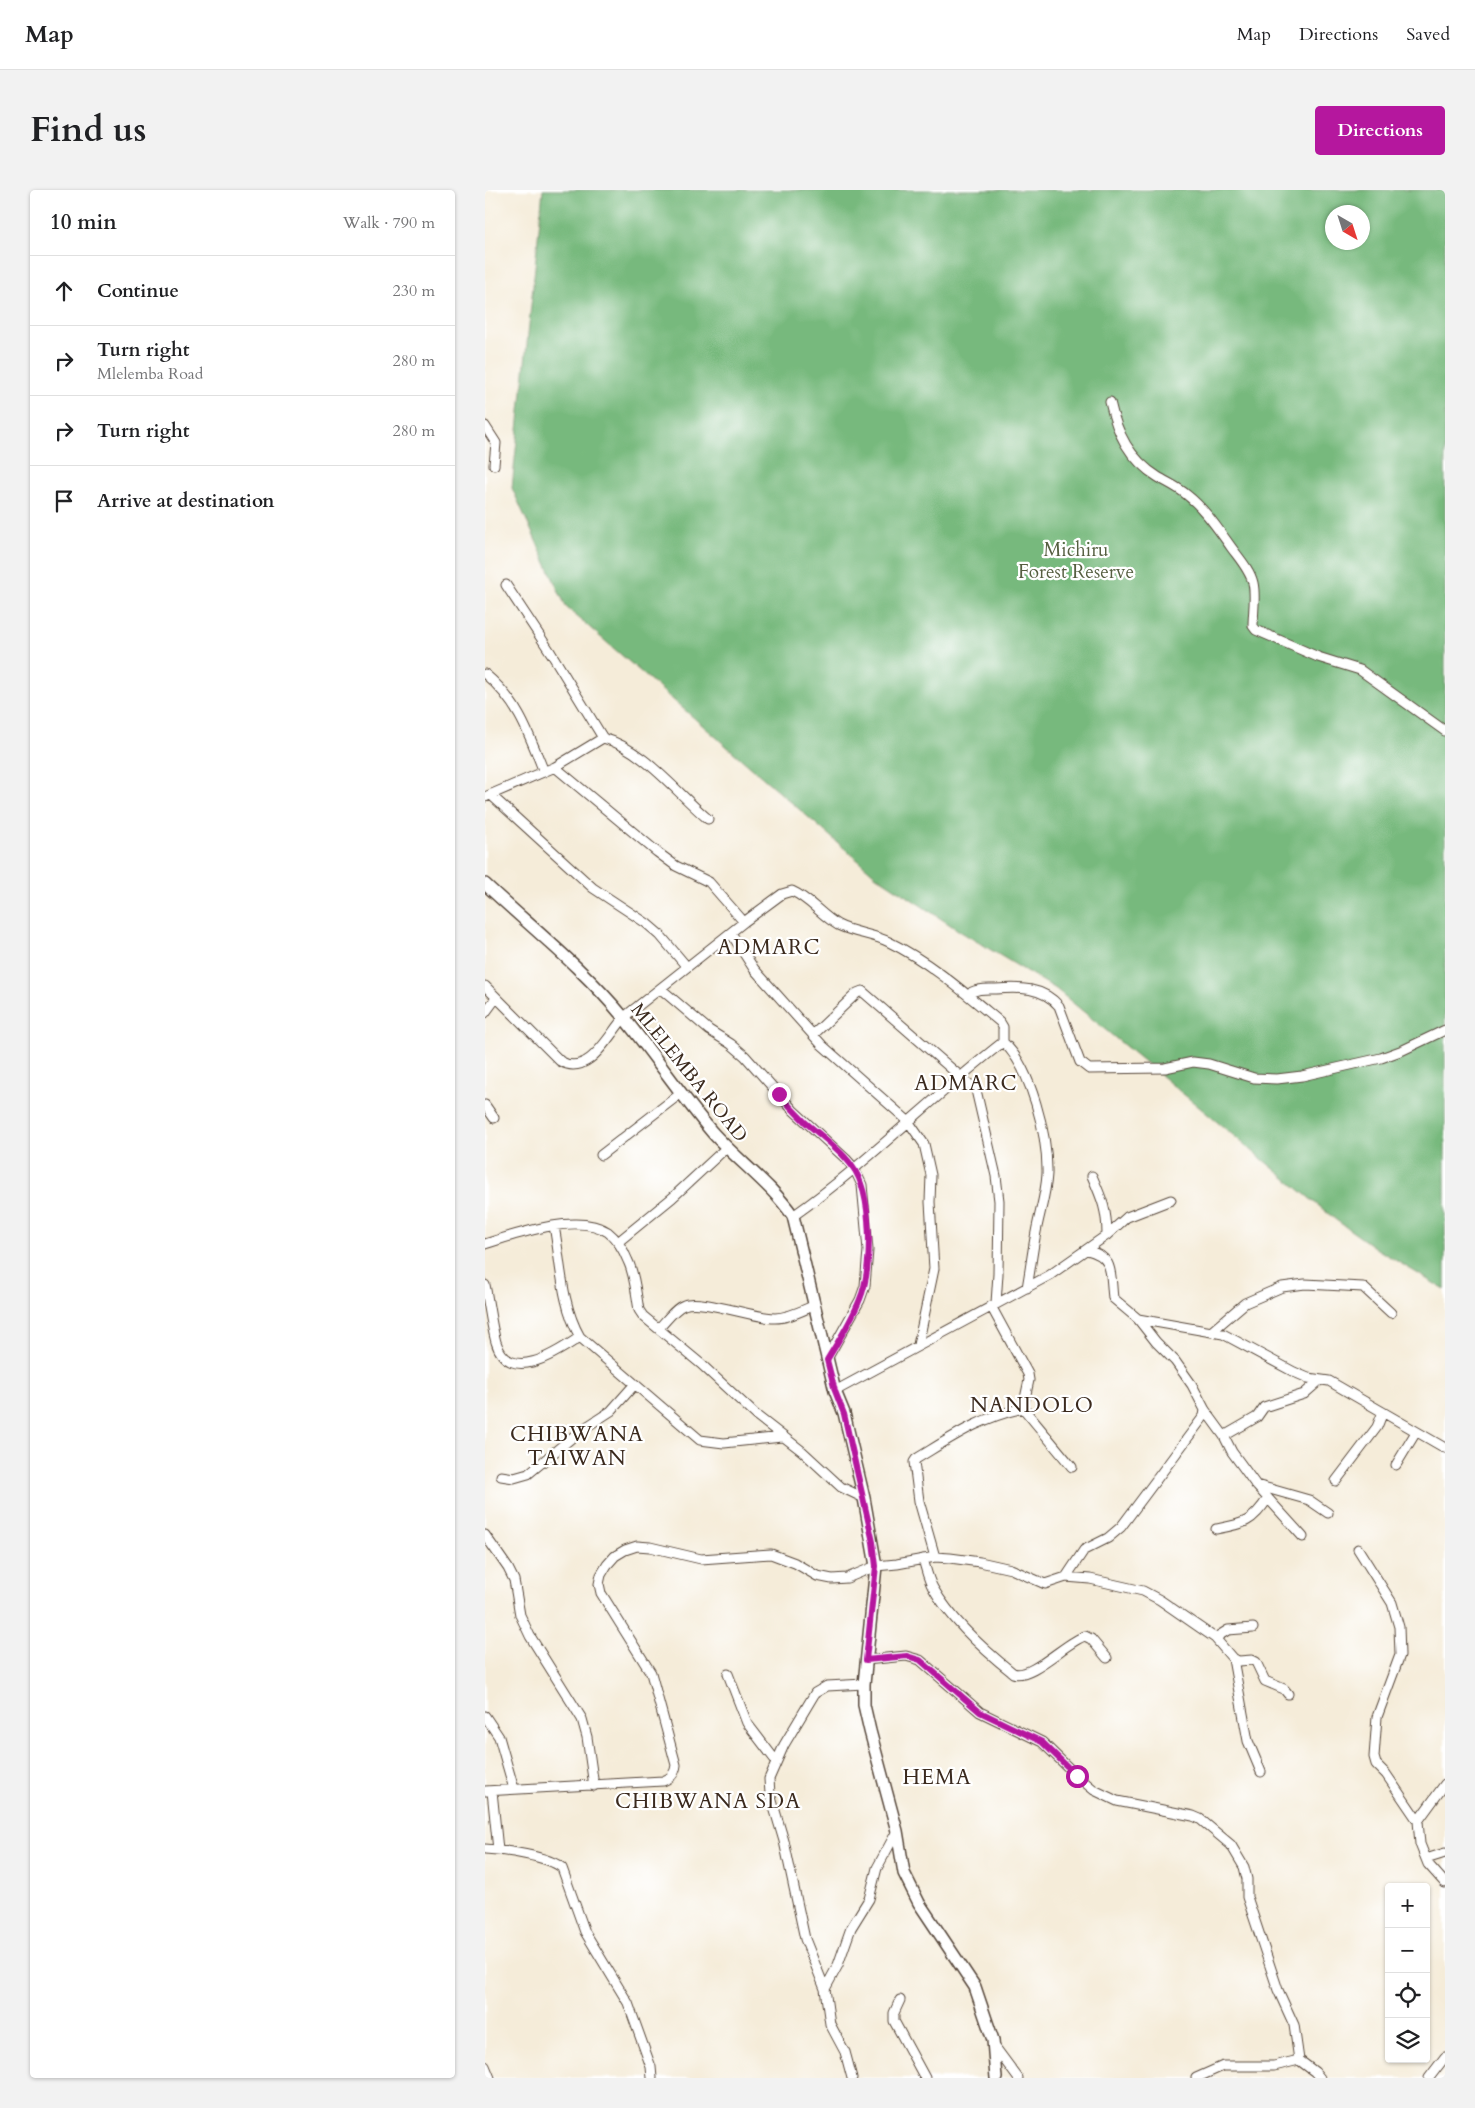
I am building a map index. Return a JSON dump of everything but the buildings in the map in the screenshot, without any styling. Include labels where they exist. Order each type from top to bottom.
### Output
[{"type":"street","points":[[1110,402],[1120,436],[1134,458],[1158,477],[1173,484],[1187,494],[1199,506],[1239,558],[1251,577],[1253,584],[1253,626],[1256,630],[1318,657],[1360,670],[1445,731]]},
{"type":"street","points":[[485,426],[496,443],[494,465]]},
{"type":"street","points":[[506,585],[555,658],[603,738],[615,742],[637,755],[708,819]]},
{"type":"street","points":[[485,674],[503,690],[515,705],[545,772]]},
{"type":"street","points":[[603,738],[555,767],[488,796],[593,888],[646,922],[660,935],[687,967]]},
{"type":"street","points":[[555,767],[657,852],[676,866],[709,882],[744,922]]},
{"type":"street","name":"MLELEMBA ROAD","points":[[485,884],[567,957],[624,1018],[680,1094],[726,1148],[784,1202],[793,1216],[827,1360],[835,1391],[844,1414],[864,1498],[876,1566],[866,1660],[866,1717],[897,1832],[902,1863],[908,1883],[975,1988],[995,2047],[1019,2078]]},
{"type":"street","points":[[485,986],[565,1064],[572,1065],[590,1058],[605,1044],[624,1018],[782,894],[792,891],[805,898],[839,925],[878,937],[905,950],[970,996],[1003,1027],[1003,1042],[1016,1056],[1031,1087],[1046,1155],[1046,1188],[1027,1288]]},
{"type":"street","points":[[731,933],[754,969],[813,1035],[840,1062],[908,1121],[924,1144],[931,1175],[930,1202],[934,1269],[918,1345]]},
{"type":"street","points":[[970,996],[972,992],[980,989],[1022,988],[1037,990],[1054,1000],[1059,1006],[1080,1062],[1089,1069],[1165,1068],[1193,1062],[1209,1064],[1254,1078],[1277,1079],[1302,1076],[1381,1058],[1445,1030]]},
{"type":"street","points":[[661,989],[709,1030],[731,1044],[745,1056],[793,1110],[837,1149],[854,1168],[864,1193],[868,1250],[867,1274],[860,1300],[827,1360]]},
{"type":"street","points":[[813,1035],[861,991],[976,1090],[996,1176],[999,1224],[993,1305],[1029,1374],[1023,1408]]},
{"type":"street","points":[[485,1013],[496,998]]},
{"type":"street","points":[[793,1216],[854,1168],[959,1076],[1003,1042]]},
{"type":"street","points":[[601,1155],[680,1094]]},
{"type":"street","points":[[485,1105],[494,1118]]},
{"type":"street","points":[[618,1242],[672,1198],[726,1148]]},
{"type":"street","points":[[1092,1176],[1107,1215],[1107,1236]]},
{"type":"street","points":[[835,1391],[1027,1288],[1107,1236],[1127,1217],[1171,1200]]},
{"type":"street","points":[[554,1226],[568,1308],[580,1337],[696,1438],[704,1442],[724,1443],[782,1437]]},
{"type":"street","points":[[485,1244],[521,1232],[554,1226],[595,1226],[608,1232],[618,1242],[629,1264],[641,1314],[782,1437],[802,1451],[841,1487],[864,1498]]},
{"type":"street","points":[[1087,1250],[1095,1252],[1110,1265],[1113,1298],[1138,1319],[1156,1342],[1175,1361],[1192,1385],[1205,1410],[1224,1436],[1232,1452],[1256,1485],[1303,1537]]},
{"type":"street","points":[[1211,1332],[1245,1303],[1282,1287],[1305,1284],[1363,1288],[1391,1313]]},
{"type":"street","points":[[485,1285],[496,1343],[507,1359],[521,1364],[529,1364],[554,1353],[580,1337]]},
{"type":"street","points":[[659,1328],[683,1305],[712,1306],[775,1318],[788,1316],[815,1305]]},
{"type":"street","points":[[1138,1319],[1223,1334],[1294,1372],[1308,1378],[1329,1381],[1445,1448]]},
{"type":"street","points":[[1224,1436],[1257,1417],[1264,1407],[1304,1394],[1320,1380]]},
{"type":"street","points":[[501,1476],[514,1478],[528,1474],[580,1431],[611,1411],[635,1384]]},
{"type":"street","points":[[1023,1408],[1072,1467]]},
{"type":"street","points":[[935,1557],[919,1501],[914,1462],[916,1458],[964,1429],[999,1414],[1023,1408]]},
{"type":"street","points":[[1066,1577],[1084,1550],[1108,1538],[1121,1527],[1204,1416],[1205,1410]]},
{"type":"street","points":[[1336,1481],[1377,1427],[1383,1412]]},
{"type":"street","points":[[1396,1465],[1416,1432]]},
{"type":"street","points":[[1256,1485],[1309,1500],[1328,1513]]},
{"type":"street","points":[[1216,1529],[1243,1524],[1254,1515],[1268,1498]]},
{"type":"street","points":[[485,1535],[514,1580],[520,1615],[530,1636],[582,1719],[587,1737],[594,1786]]},
{"type":"street","points":[[498,1850],[489,1791],[663,1781],[672,1776],[676,1769],[657,1689],[651,1673],[601,1593],[599,1584],[601,1575],[615,1556],[637,1546],[650,1547],[701,1559],[771,1554],[795,1563],[817,1576],[832,1579],[847,1578],[876,1566],[935,1557],[964,1559],[1003,1567],[1045,1584],[1066,1577],[1090,1579],[1143,1591],[1160,1600],[1215,1638],[1233,1659],[1248,1741],[1261,1772]]},
{"type":"street","points":[[1358,1549],[1391,1602],[1399,1627],[1400,1655],[1393,1680],[1377,1717],[1374,1757],[1376,1764],[1386,1774],[1418,1821],[1420,1844],[1428,1864],[1445,1882]]},
{"type":"street","points":[[923,1559],[932,1587],[946,1607],[980,1643],[1013,1673],[1019,1674],[1039,1665],[1085,1636],[1091,1639],[1107,1658]]},
{"type":"street","points":[[1215,1638],[1228,1630],[1253,1628]]},
{"type":"street","points":[[866,1660],[907,1656],[920,1660],[980,1712],[1042,1742],[1072,1772],[1094,1790],[1117,1801],[1193,1816],[1200,1819],[1231,1845],[1244,1867],[1247,1879],[1247,1897],[1278,1990],[1294,2025],[1299,2060],[1320,2078]]},
{"type":"street","points":[[1233,1659],[1256,1662],[1265,1681],[1284,1689],[1288,1694]]},
{"type":"street","points":[[728,1674],[747,1723],[776,1761]]},
{"type":"street","points":[[852,2078],[845,2052],[830,2024],[825,1989],[805,1939],[784,1841],[770,1794],[769,1779],[776,1761],[800,1717],[819,1690],[831,1685],[865,1684]]},
{"type":"street","points":[[485,1716],[499,1737],[514,1789]]},
{"type":"street","points":[[1418,1821],[1445,1784]]},
{"type":"street","points":[[825,1989],[838,1965],[851,1928],[869,1899],[879,1862],[897,1832]]},
{"type":"street","points":[[485,1850],[498,1850],[549,1860],[562,1868],[589,1940],[612,1974],[628,2003],[651,2067],[652,2078]]},
{"type":"street","points":[[1426,1858],[1445,1853]]},
{"type":"street","points":[[900,2000],[894,2021],[925,2078]]},
{"type":"street","points":[[995,2047],[996,2078]]},
{"type":"street","points":[[1429,2078],[1445,2057]]},
{"type":"street","points":[[1196,2078],[1223,2066],[1274,2066],[1299,2060]]},
{"type":"street","points":[[485,2066],[490,2078]]},
{"type":"green space","name":"Michiru Forest Reserve","points":[[543,190],[1445,190],[1445,1290],[1377,1249],[1336,1220],[1056,989],[961,932],[875,875],[566,607],[512,488]]},
{"type":"district","name":"ADMARC","points":[[769,947]]},
{"type":"district","name":"ADMARC","points":[[966,1083]]},
{"type":"district","name":"NANDOLO","points":[[1032,1405]]},
{"type":"district","name":"CHIBWANA TAIWAN","points":[[577,1446]]},
{"type":"district","name":"HEMA","points":[[937,1777]]},
{"type":"district","name":"CHIBWANA SDA","points":[[708,1801]]},
{"type":"route","points":[[779,1094],[793,1110],[846,1158],[854,1168],[864,1193],[868,1250],[865,1286],[860,1300],[827,1360],[835,1391],[844,1414],[873,1542],[876,1566],[866,1660],[907,1656],[920,1660],[980,1712],[1042,1742],[1077,1776]]}]
